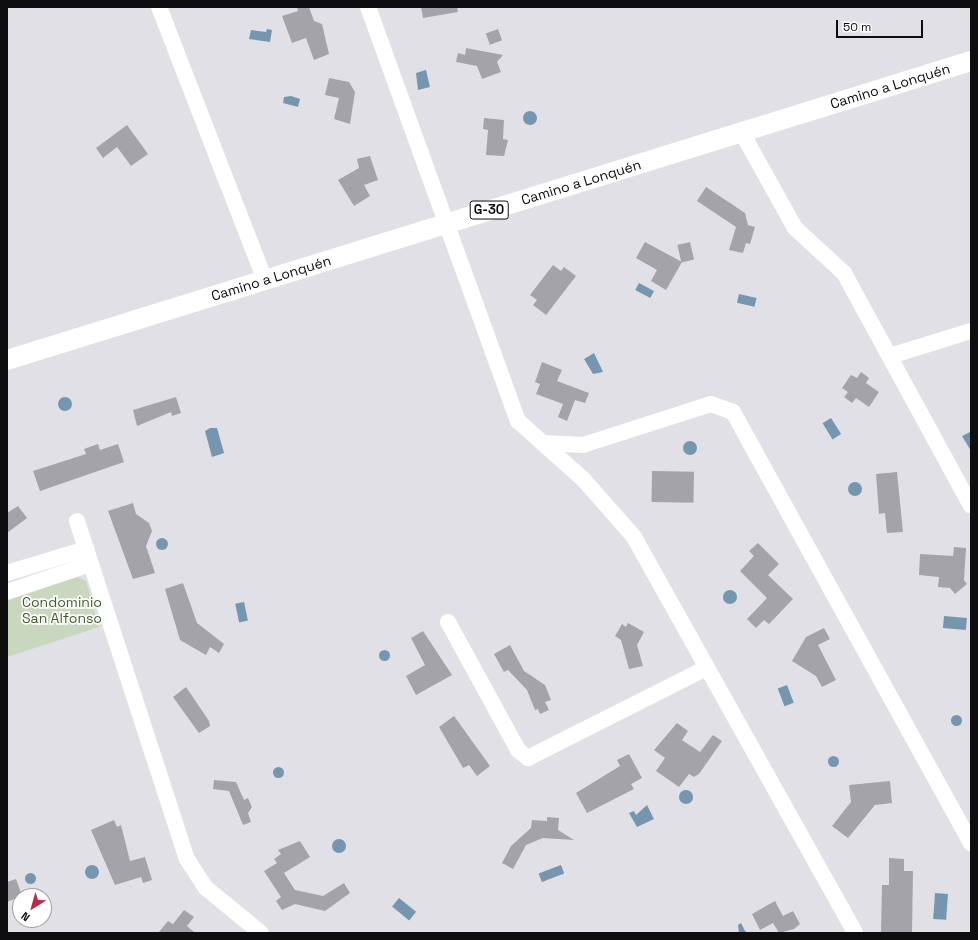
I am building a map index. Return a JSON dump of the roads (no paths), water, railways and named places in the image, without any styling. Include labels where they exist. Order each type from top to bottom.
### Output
[{"type":"main road","name":"Camino a Lonquén","points":[[7,360],[741,131],[971,61]]},
{"type":"street","points":[[159,7],[265,280]]},
{"type":"street","points":[[368,7],[448,223],[515,414],[526,432],[584,480],[634,537],[855,933]]},
{"type":"street","points":[[741,131],[790,220],[844,273],[971,506]]},
{"type":"street","points":[[890,356],[971,331]]},
{"type":"street","points":[[539,442],[583,445],[711,404],[733,412],[971,844]]},
{"type":"street","points":[[77,521],[187,860],[206,888],[261,933]]},
{"type":"street","points":[[7,573],[86,549]]},
{"type":"street","points":[[7,592],[90,564]]},
{"type":"street","points":[[448,622],[518,750],[528,758],[706,668]]},
{"type":"water","points":[[267,29],[272,30],[270,42],[249,39],[251,30],[266,32]]},
{"type":"water","points":[[426,70],[430,87],[418,90],[416,73]]},
{"type":"water","points":[[291,96],[300,99],[298,107],[283,103],[284,97]]},
{"type":"water","points":[[530,111],[535,113],[537,118],[535,123],[530,125],[525,123],[523,118],[525,113]]},
{"type":"water","points":[[639,283],[654,291],[650,298],[635,290]]},
{"type":"water","points":[[739,294],[757,298],[755,307],[737,303]]},
{"type":"water","points":[[594,353],[603,372],[593,374],[584,359]]},
{"type":"water","points":[[62,397],[68,397],[72,401],[72,407],[68,411],[62,411],[58,407],[58,401]]},
{"type":"water","points":[[831,418],[841,434],[833,439],[823,423]]},
{"type":"water","points":[[210,428],[217,428],[224,453],[212,457],[205,431]]},
{"type":"water","points":[[970,432],[971,433],[971,451],[962,436]]},
{"type":"water","points":[[690,441],[695,443],[697,448],[695,453],[690,455],[685,453],[683,448],[685,443]]},
{"type":"water","points":[[852,482],[858,482],[862,486],[862,492],[858,496],[852,496],[848,492],[848,486]]},
{"type":"water","points":[[160,538],[164,538],[168,544],[164,550],[160,550],[156,546],[156,542]]},
{"type":"water","points":[[730,590],[735,592],[737,597],[735,602],[730,604],[725,602],[723,597],[725,592]]},
{"type":"water","points":[[244,602],[248,621],[239,622],[235,604]]},
{"type":"water","points":[[944,616],[967,618],[966,630],[943,628]]},
{"type":"water","points":[[384,649],[388,651],[390,655],[388,659],[384,661],[380,659],[378,655],[380,651]]},
{"type":"water","points":[[787,685],[794,703],[784,706],[778,689]]},
{"type":"water","points":[[956,714],[960,716],[962,720],[960,724],[956,726],[952,724],[950,720],[952,716]]},
{"type":"water","points":[[833,755],[837,757],[839,761],[837,765],[833,767],[829,765],[827,761],[829,757]]},
{"type":"water","points":[[276,767],[280,767],[282,768],[282,776],[276,777],[273,774],[273,770]]},
{"type":"water","points":[[686,790],[691,792],[693,797],[691,802],[686,804],[681,802],[679,797],[681,792]]},
{"type":"water","points":[[647,805],[654,819],[637,827],[629,813],[634,811],[636,815]]},
{"type":"water","points":[[339,839],[344,841],[346,846],[344,851],[339,853],[334,851],[332,846],[334,841]]},
{"type":"water","points":[[89,865],[95,865],[99,869],[99,875],[95,879],[89,879],[85,875],[85,869]]},
{"type":"water","points":[[561,865],[564,873],[542,882],[539,874]]},
{"type":"water","points":[[30,872],[34,874],[36,878],[34,882],[30,884],[26,882],[24,878],[26,874]]},
{"type":"water","points":[[935,893],[948,894],[946,920],[933,919]]},
{"type":"water","points":[[399,898],[416,912],[409,920],[392,907]]},
{"type":"water","points":[[741,923],[745,931],[748,933],[739,933],[738,925]]},
{"type":"park label","name":"Condominio San Alfonso","points":[[62,610]]}]
